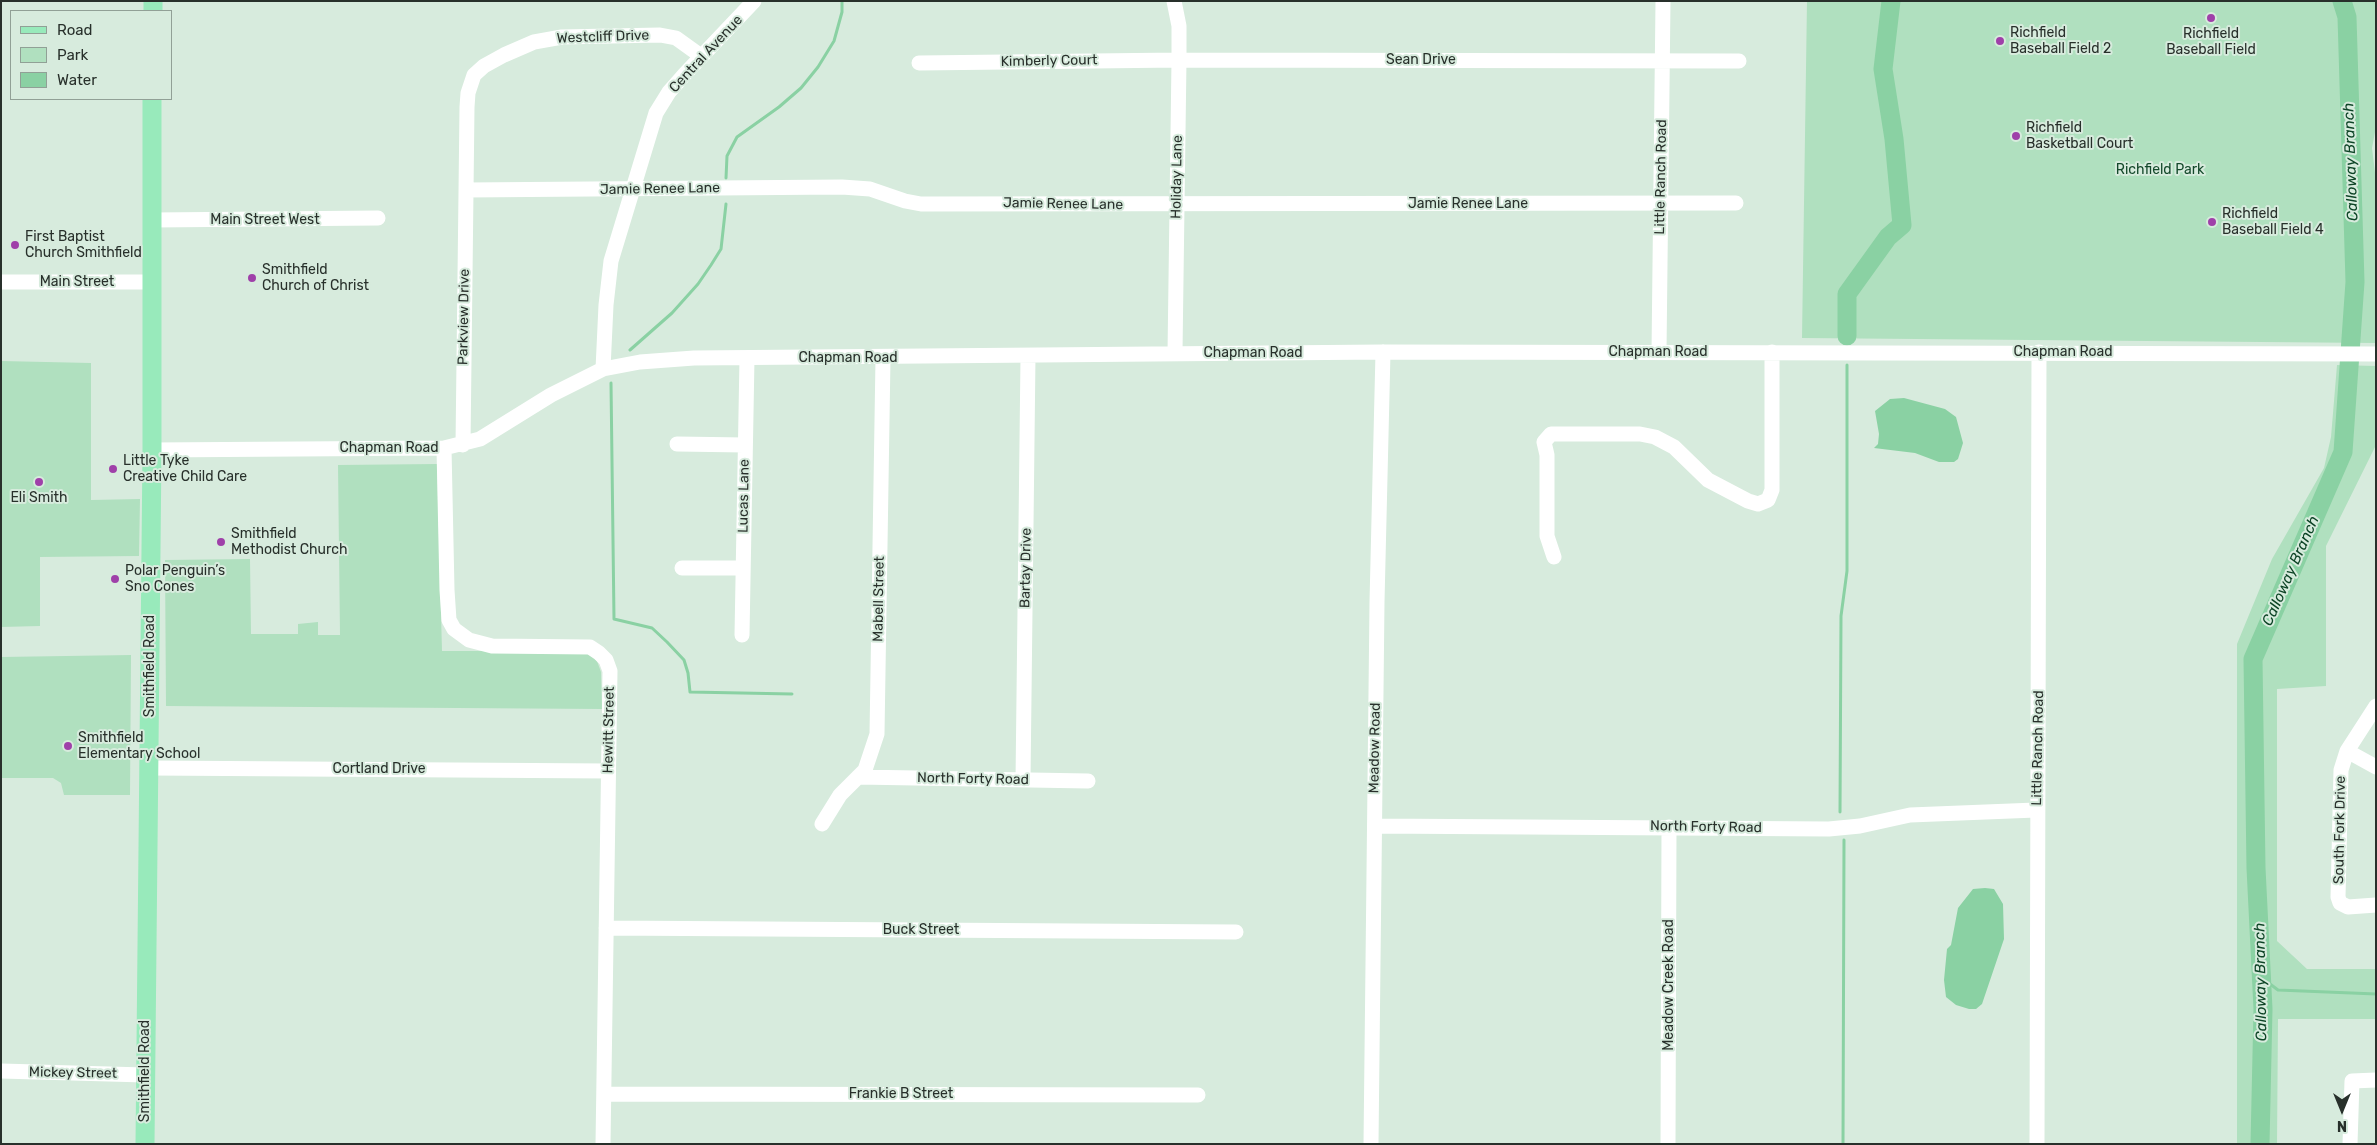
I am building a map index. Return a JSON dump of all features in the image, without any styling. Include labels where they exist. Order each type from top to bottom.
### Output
[{"type":"main road","name":"Smithfield Road","points":[[144,1144],[150,768],[152,100]]},
{"type":"street","name":"Central Avenue","points":[[603,369],[606,305],[611,261],[631,190],[656,113],[669,92],[754,1]]},
{"type":"street","name":"Holiday Lane","points":[[1174,1],[1179,26],[1180,60],[1176,205],[1175,353]]},
{"type":"street","name":"Little Ranch Road","points":[[1659,352],[1664,1]]},
{"type":"street","name":"Westcliff Drive","points":[[466,190],[468,93],[474,76],[484,66],[534,42],[562,37],[660,35],[676,38],[701,56]]},
{"type":"street","name":"Sean Drive","points":[[1180,60],[1739,61]]},
{"type":"street","name":"Kimberly Court","points":[[919,63],[1180,60]]},
{"type":"street","name":"Jamie Renee Lane","points":[[466,190],[842,187],[870,189],[905,201],[921,204],[1736,203]]},
{"type":"street","name":"Parkview Drive","points":[[463,445],[466,190]]},
{"type":"street","name":"Main Street West","points":[[152,220],[378,218]]},
{"type":"street","name":"Main Street","points":[[1,282],[152,282]]},
{"type":"street","name":"Chapman Road","points":[[152,450],[444,448],[463,445],[480,439],[551,395],[603,369],[654,361],[694,358],[883,358],[1383,352],[2376,354]]},
{"type":"street","name":"Meadow Road","points":[[1371,1144],[1383,352]]},
{"type":"street","points":[[1554,557],[1547,536],[1547,455],[1544,442],[1551,434],[1640,434],[1655,437],[1674,447],[1708,480],[1748,502],[1758,504],[1768,500],[1772,490],[1772,352]]},
{"type":"street","name":"Little Ranch Road","points":[[2037,1144],[2036,810],[2039,352]]},
{"type":"street","name":"Bartay Drive","points":[[1024,780],[1028,356]]},
{"type":"street","name":"Lucas Lane","points":[[742,635],[747,358]]},
{"type":"street","name":"Mabell Street","points":[[822,824],[840,795],[867,765],[877,734],[883,358]]},
{"type":"street","points":[[677,444],[745,445]]},
{"type":"street","name":"Hewitt Street","points":[[444,448],[447,590],[449,620],[454,629],[478,644],[590,647],[606,660],[610,671],[604,1144]]},
{"type":"street","points":[[682,568],[743,568]]},
{"type":"street","name":"South Fork Drive","points":[[2376,706],[2347,751],[2341,770],[2338,897],[2340,903],[2348,907],[2376,905]]},
{"type":"street","points":[[2347,751],[2376,767]]},
{"type":"street","name":"Cortland Drive","points":[[150,768],[608,771]]},
{"type":"street","name":"North Forty Road","points":[[858,777],[1088,781]]},
{"type":"street","name":"North Forty Road","points":[[1375,826],[1829,829],[1860,826],[1910,815],[2036,810]]},
{"type":"street","name":"Meadow Creek Road","points":[[1668,1144],[1669,827]]},
{"type":"street","name":"Buck Street","points":[[606,928],[1236,932]]},
{"type":"street","name":"Mickey Street","points":[[1,1071],[145,1075]]},
{"type":"street","points":[[2350,1144],[2352,1082],[2376,1080]]},
{"type":"street","name":"Frankie B Street","points":[[604,1094],[1198,1095]]},
{"type":"green space","name":"Richfield Park","points":[[1807,1],[2376,1],[2376,127],[2372,148],[2376,181],[2376,343],[1802,338]]},
{"type":"green space","points":[[1,361],[91,363],[91,500],[140,499],[139,556],[40,557],[40,626],[1,627]]},
{"type":"green space","points":[[2337,365],[2376,366],[2376,445],[2326,546],[2326,686],[2277,689],[2277,941],[2307,969],[2376,969],[2376,1019],[2278,1019],[2277,1144],[2237,1144],[2237,644],[2272,559],[2324,468],[2331,437]]},
{"type":"green space","points":[[437,464],[442,651],[578,651],[590,655],[597,661],[601,672],[602,709],[166,706],[165,560],[250,559],[251,634],[298,634],[298,624],[318,622],[318,635],[340,635],[338,465]]},
{"type":"green space","points":[[131,655],[130,795],[64,795],[61,783],[53,778],[1,778],[1,657]]},
{"type":"water","points":[[1904,398],[1945,409],[1956,417],[1963,443],[1958,459],[1954,462],[1939,462],[1915,453],[1874,448],[1878,444],[1879,434],[1875,411],[1890,399]]},
{"type":"water","points":[[1973,889],[1994,889],[2003,904],[2004,939],[1982,1004],[1976,1009],[1969,1009],[1956,1005],[1946,997],[1944,980],[1947,949],[1951,945],[1958,908]]},
{"type":"waterway","points":[[726,178],[727,156],[737,137],[779,107],[801,88],[818,67],[834,41],[842,12],[842,1]]},
{"type":"waterway","points":[[1847,336],[1847,294],[1888,237],[1902,225],[1894,139],[1883,69],[1891,1]]},
{"type":"waterway","name":"Calloway Branch","points":[[2260,1144],[2263,1009],[2256,868],[2253,659],[2343,452],[2355,282],[2347,17],[2342,1]]},
{"type":"waterway","points":[[630,350],[672,313],[698,284],[711,265],[721,249],[726,204]]},
{"type":"waterway","points":[[1840,812],[1841,616],[1847,571],[1847,365]]},
{"type":"waterway","points":[[611,383],[614,619],[652,628],[667,642],[684,660],[688,673],[690,692],[792,694]]},
{"type":"waterway","points":[[1843,1144],[1844,840]]},
{"type":"waterway","points":[[2262,978],[2278,990],[2376,994]]},
{"type":"place","name":"Richfield Baseball Field","points":[[2211,18]]},
{"type":"place","name":"Richfield Baseball Field 2","points":[[2000,41]]},
{"type":"place","name":"Richfield Basketball Court","points":[[2016,136]]},
{"type":"place","name":"Richfield Baseball Field 4","points":[[2212,222]]},
{"type":"place","name":"First Baptist Church Smithfield","points":[[15,245]]},
{"type":"place","name":"Smithfield Church of Christ","points":[[252,278]]},
{"type":"place","name":"Little Tyke Creative Child Care","points":[[113,469]]},
{"type":"place","name":"Eli Smith","points":[[39,482]]},
{"type":"place","name":"Smithfield Methodist Church","points":[[221,542]]},
{"type":"place","name":"Polar Penguin’s Sno Cones","points":[[115,579]]},
{"type":"place","name":"Smithfield Elementary School","points":[[68,746]]}]
